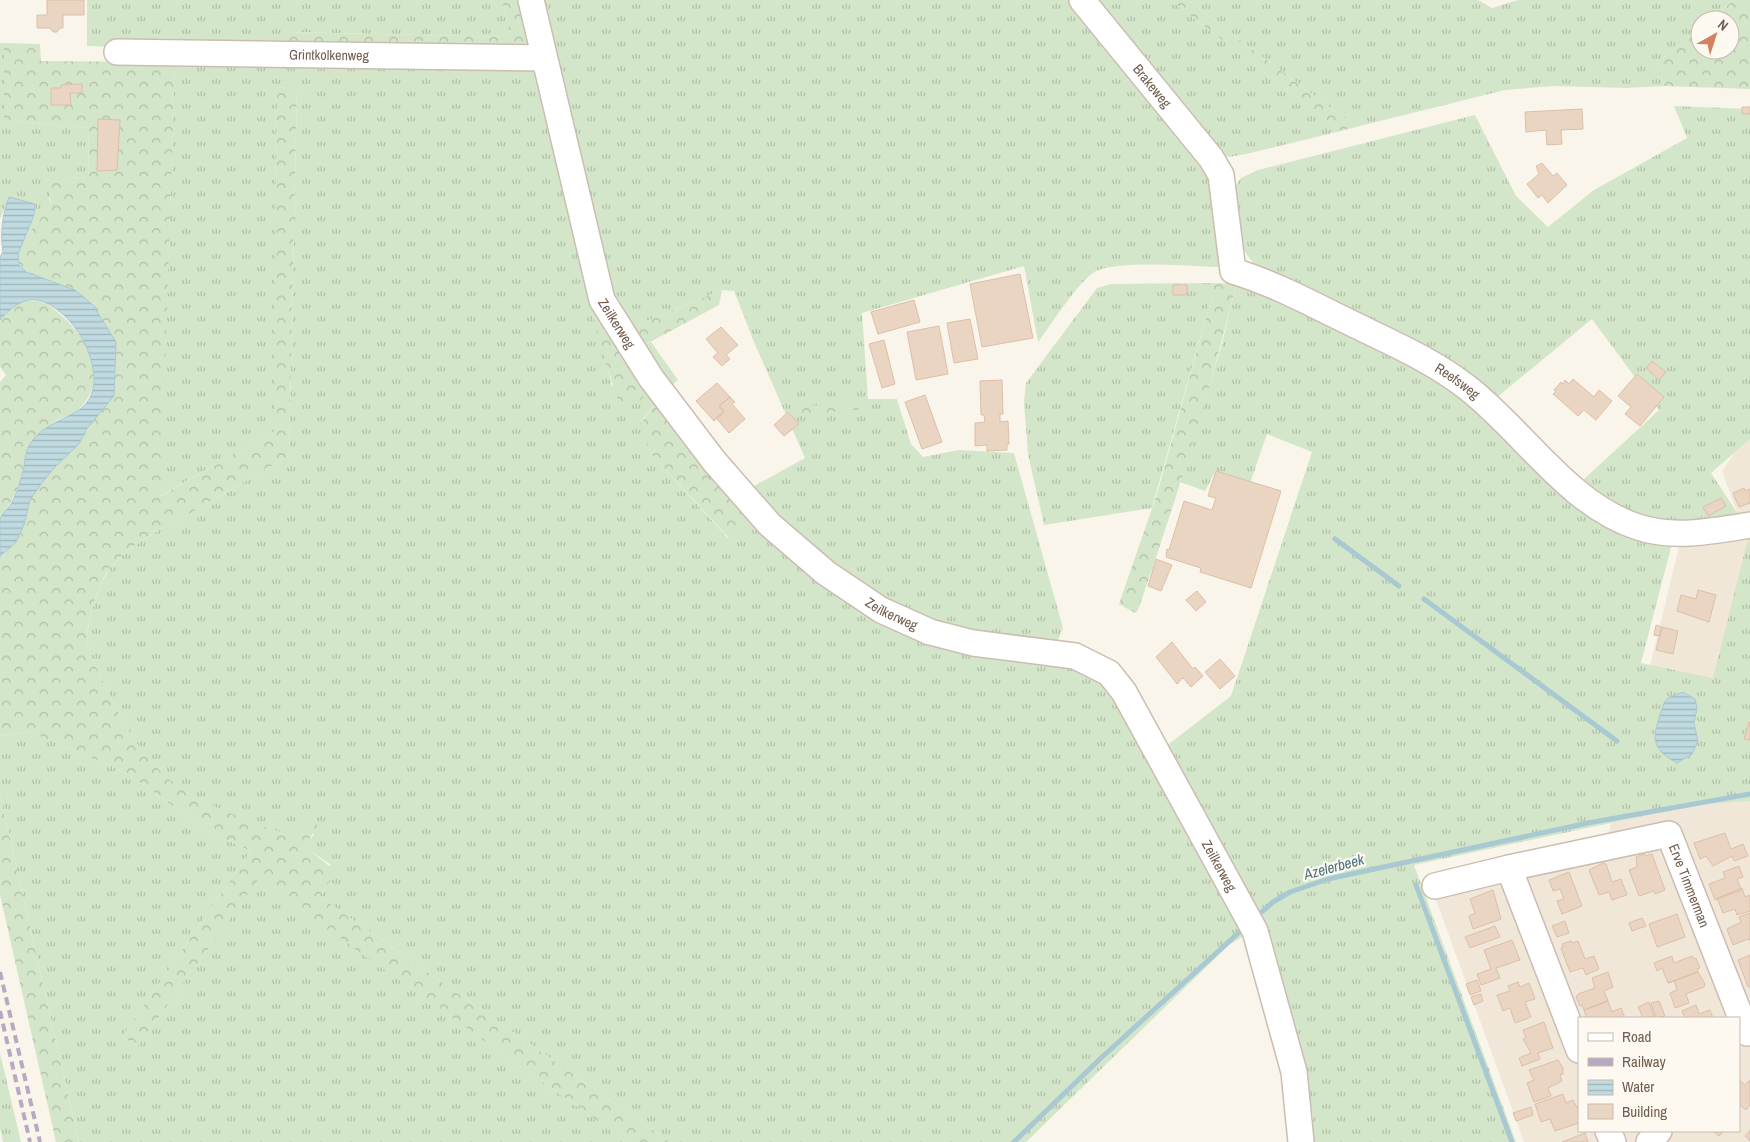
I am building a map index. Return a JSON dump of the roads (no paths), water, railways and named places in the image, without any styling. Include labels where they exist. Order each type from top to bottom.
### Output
[{"type":"street","name":"Zeilkerweg","points":[[531,0],[543,58],[602,300],[651,378],[714,461],[770,524],[826,573],[881,610],[930,632],[973,643],[1074,656],[1109,673],[1124,692],[1251,926],[1294,1072],[1301,1142]]},
{"type":"street","name":"Brakeweg","points":[[1082,0],[1211,158],[1221,174]]},
{"type":"street","name":"Grintkolkenweg","points":[[117,52],[543,58]]},
{"type":"street","name":"Reefsweg","points":[[1221,174],[1233,271],[1256,278],[1284,291],[1436,367],[1469,389],[1557,474],[1604,511],[1619,520],[1639,528],[1680,532],[1705,532],[1750,525]]},
{"type":"street","name":"Erve Timmerman","points":[[1435,886],[1509,868],[1669,834],[1738,1017]]},
{"type":"street","points":[[1509,868],[1578,1047]]},
{"type":"street","name":"Erve Timmerman","points":[[1740,1022],[1745,1035]]},
{"type":"street","points":[[1649,1142],[1658,1132]]},
{"type":"water","points":[[9,197],[35,204],[34,215],[18,254],[19,265],[26,272],[75,290],[93,305],[116,342],[114,396],[86,430],[79,444],[54,468],[41,484],[30,500],[24,525],[16,542],[0,557],[0,519],[11,504],[17,491],[28,448],[43,430],[83,407],[89,400],[94,383],[92,364],[83,339],[63,314],[49,304],[36,300],[24,301],[0,320],[0,257],[3,252],[3,218]]},
{"type":"water","points":[[1683,692],[1695,699],[1697,708],[1694,723],[1698,741],[1692,754],[1677,763],[1660,750],[1655,740],[1655,733],[1664,703],[1671,696]]},
{"type":"waterway","points":[[1335,539],[1399,586]]},
{"type":"waterway","points":[[1424,599],[1617,741]]},
{"type":"waterway","name":"Azelerbeek","points":[[1256,917],[1273,902],[1290,892],[1328,879],[1588,823],[1750,794]]},
{"type":"waterway","points":[[1416,885],[1512,1142]]},
{"type":"waterway","name":"Azelerbeek","points":[[1014,1142],[1101,1058],[1246,926]]},
{"type":"railway","points":[[0,972],[40,1142]]},
{"type":"railway","points":[[0,1011],[30,1142]]}]
